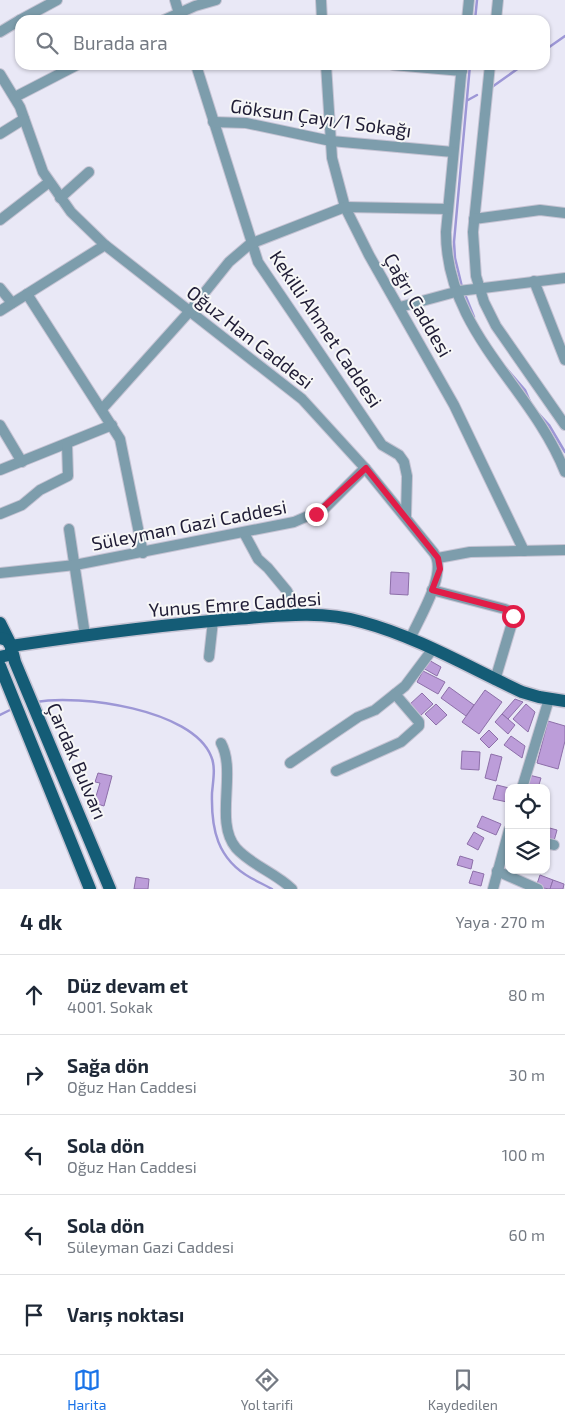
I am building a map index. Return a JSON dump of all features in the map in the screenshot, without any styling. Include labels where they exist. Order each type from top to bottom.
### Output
[{"type":"main road","name":"Yunus Emre Caddesi","points":[[7,642],[212,621],[299,615],[348,618],[378,626],[410,639],[495,680],[531,695],[565,701]]},
{"type":"main road","name":"Çardak Bulvarı","points":[[0,623],[110,889]]},
{"type":"main road","points":[[0,657],[9,655],[7,642]]},
{"type":"main road","name":"Çardak Bulvarı","points":[[0,666],[90,889]]},
{"type":"street","points":[[29,15],[57,0]]},
{"type":"street","points":[[175,0],[180,15]]},
{"type":"street","points":[[182,15],[216,0]]},
{"type":"street","points":[[321,0],[322,15]]},
{"type":"street","points":[[468,15],[469,0]]},
{"type":"street","points":[[496,15],[498,0]]},
{"type":"street","points":[[0,32],[15,23]]},
{"type":"street","points":[[15,97],[66,70]]},
{"type":"street","name":"Kekilli Ahmet Caddesi","points":[[197,70],[250,244],[261,267],[382,445],[402,458],[407,476],[406,516]]},
{"type":"street","name":"Çağrı Caddesi","points":[[326,70],[334,172],[345,207],[368,255],[400,307],[454,405],[524,550]]},
{"type":"street","points":[[462,70],[448,209],[446,258],[457,291],[478,339],[518,391],[553,443],[565,472]]},
{"type":"street","points":[[489,70],[474,219],[473,259],[475,288],[502,337],[565,424]]},
{"type":"street","name":"Oğuz Han Caddesi","points":[[0,74],[15,97],[48,183],[60,198],[105,245],[302,399],[366,468],[438,558]]},
{"type":"street","points":[[0,134],[24,119]]},
{"type":"street","name":"Göksun Çayı/1 Sokağı","points":[[213,122],[246,123],[331,141],[454,152]]},
{"type":"street","points":[[60,198],[89,172]]},
{"type":"street","points":[[0,220],[48,183]]},
{"type":"street","points":[[102,409],[190,312],[229,262],[250,244],[345,207],[448,209]]},
{"type":"street","points":[[474,219],[540,210],[565,213]]},
{"type":"street","points":[[0,311],[105,245]]},
{"type":"street","points":[[400,307],[457,291],[565,278]]},
{"type":"street","points":[[534,281],[565,360]]},
{"type":"street","points":[[0,288],[12,303]]},
{"type":"street","points":[[27,294],[112,424],[125,456],[143,553]]},
{"type":"street","points":[[0,470],[112,424]]},
{"type":"street","points":[[0,425],[22,462]]},
{"type":"street","points":[[0,514],[22,505],[40,490],[68,476],[66,444]]},
{"type":"street","name":"Süleyman Gazi Caddesi","points":[[0,573],[75,565],[294,522],[316,514],[366,468]]},
{"type":"street","points":[[69,529],[85,635]]},
{"type":"street","points":[[244,532],[258,559],[287,591],[299,615]]},
{"type":"street","points":[[410,639],[440,569],[438,558],[460,553],[565,550]]},
{"type":"street","points":[[432,590],[505,609],[512,613],[512,623],[495,680]]},
{"type":"street","points":[[209,657],[212,621]]},
{"type":"street","points":[[290,763],[358,717],[375,710],[410,679],[432,650]]},
{"type":"street","points":[[336,771],[401,742],[419,726],[419,722],[395,694]]},
{"type":"street","points":[[523,784],[549,699]]},
{"type":"street","points":[[221,743],[225,754],[227,824],[232,841],[241,852],[292,889]]},
{"type":"street","points":[[493,889],[505,843]]},
{"type":"street","points":[[497,871],[538,889]]},
{"type":"building","points":[[391,572],[409,573],[408,595],[390,594]]},
{"type":"building","points":[[427,659],[441,667],[437,676],[423,668]]},
{"type":"building","points":[[423,671],[445,682],[438,694],[417,682]]},
{"type":"building","points":[[449,687],[474,705],[466,716],[441,698]]},
{"type":"building","points":[[485,690],[502,702],[479,734],[462,722]]},
{"type":"building","points":[[422,693],[433,704],[420,716],[409,705]]},
{"type":"building","points":[[515,699],[523,702],[508,719],[502,714]]},
{"type":"building","points":[[436,704],[447,715],[436,725],[425,714]]},
{"type":"building","points":[[526,704],[535,712],[528,732],[513,719]]},
{"type":"building","points":[[502,714],[515,725],[508,734],[495,722]]},
{"type":"building","points":[[548,721],[565,726],[565,741],[558,769],[537,763]]},
{"type":"building","points":[[489,730],[498,739],[489,748],[480,739]]},
{"type":"building","points":[[511,736],[525,746],[522,758],[504,745]]},
{"type":"building","points":[[462,751],[480,752],[479,770],[461,769]]},
{"type":"building","points":[[491,754],[502,757],[496,781],[485,778]]},
{"type":"building","points":[[98,773],[112,776],[104,806],[94,803],[100,783],[95,782]]},
{"type":"building","points":[[529,775],[541,778],[539,784],[526,784]]},
{"type":"building","points":[[497,785],[505,787],[505,802],[493,799]]},
{"type":"building","points":[[482,816],[501,824],[496,835],[477,827]]},
{"type":"building","points":[[550,828],[557,830],[554,841],[550,840]]},
{"type":"building","points":[[474,832],[484,838],[478,850],[467,844]]},
{"type":"building","points":[[460,856],[473,860],[471,869],[457,865]]},
{"type":"building","points":[[473,871],[484,874],[481,886],[469,883]]},
{"type":"building","points":[[540,875],[553,880],[550,889],[536,887]]},
{"type":"building","points":[[136,877],[149,879],[148,889],[134,889]]},
{"type":"building","points":[[553,880],[564,884],[563,889],[550,889]]},
{"type":"waterway","points":[[476,15],[477,0]]},
{"type":"waterway","points":[[550,46],[565,36]]},
{"type":"waterway","points":[[462,287],[455,258],[454,242],[470,70]]},
{"type":"waterway","points":[[492,87],[516,70]]},
{"type":"waterway","points":[[468,100],[477,95]]},
{"type":"waterway","points":[[464,292],[474,317]]},
{"type":"waterway","points":[[506,368],[525,390],[531,404]]},
{"type":"waterway","points":[[539,414],[549,425],[565,452]]},
{"type":"waterway","points":[[36,702],[79,700],[132,708],[159,716],[182,727],[200,740],[211,756],[213,765],[212,806],[218,842],[230,862],[251,878],[272,889]]},
{"type":"waterway","points":[[0,715],[12,709]]},
{"type":"route","points":[[316,514],[324,509],[366,468],[438,558],[440,569],[432,590],[505,609],[510,611],[513,616]]}]
